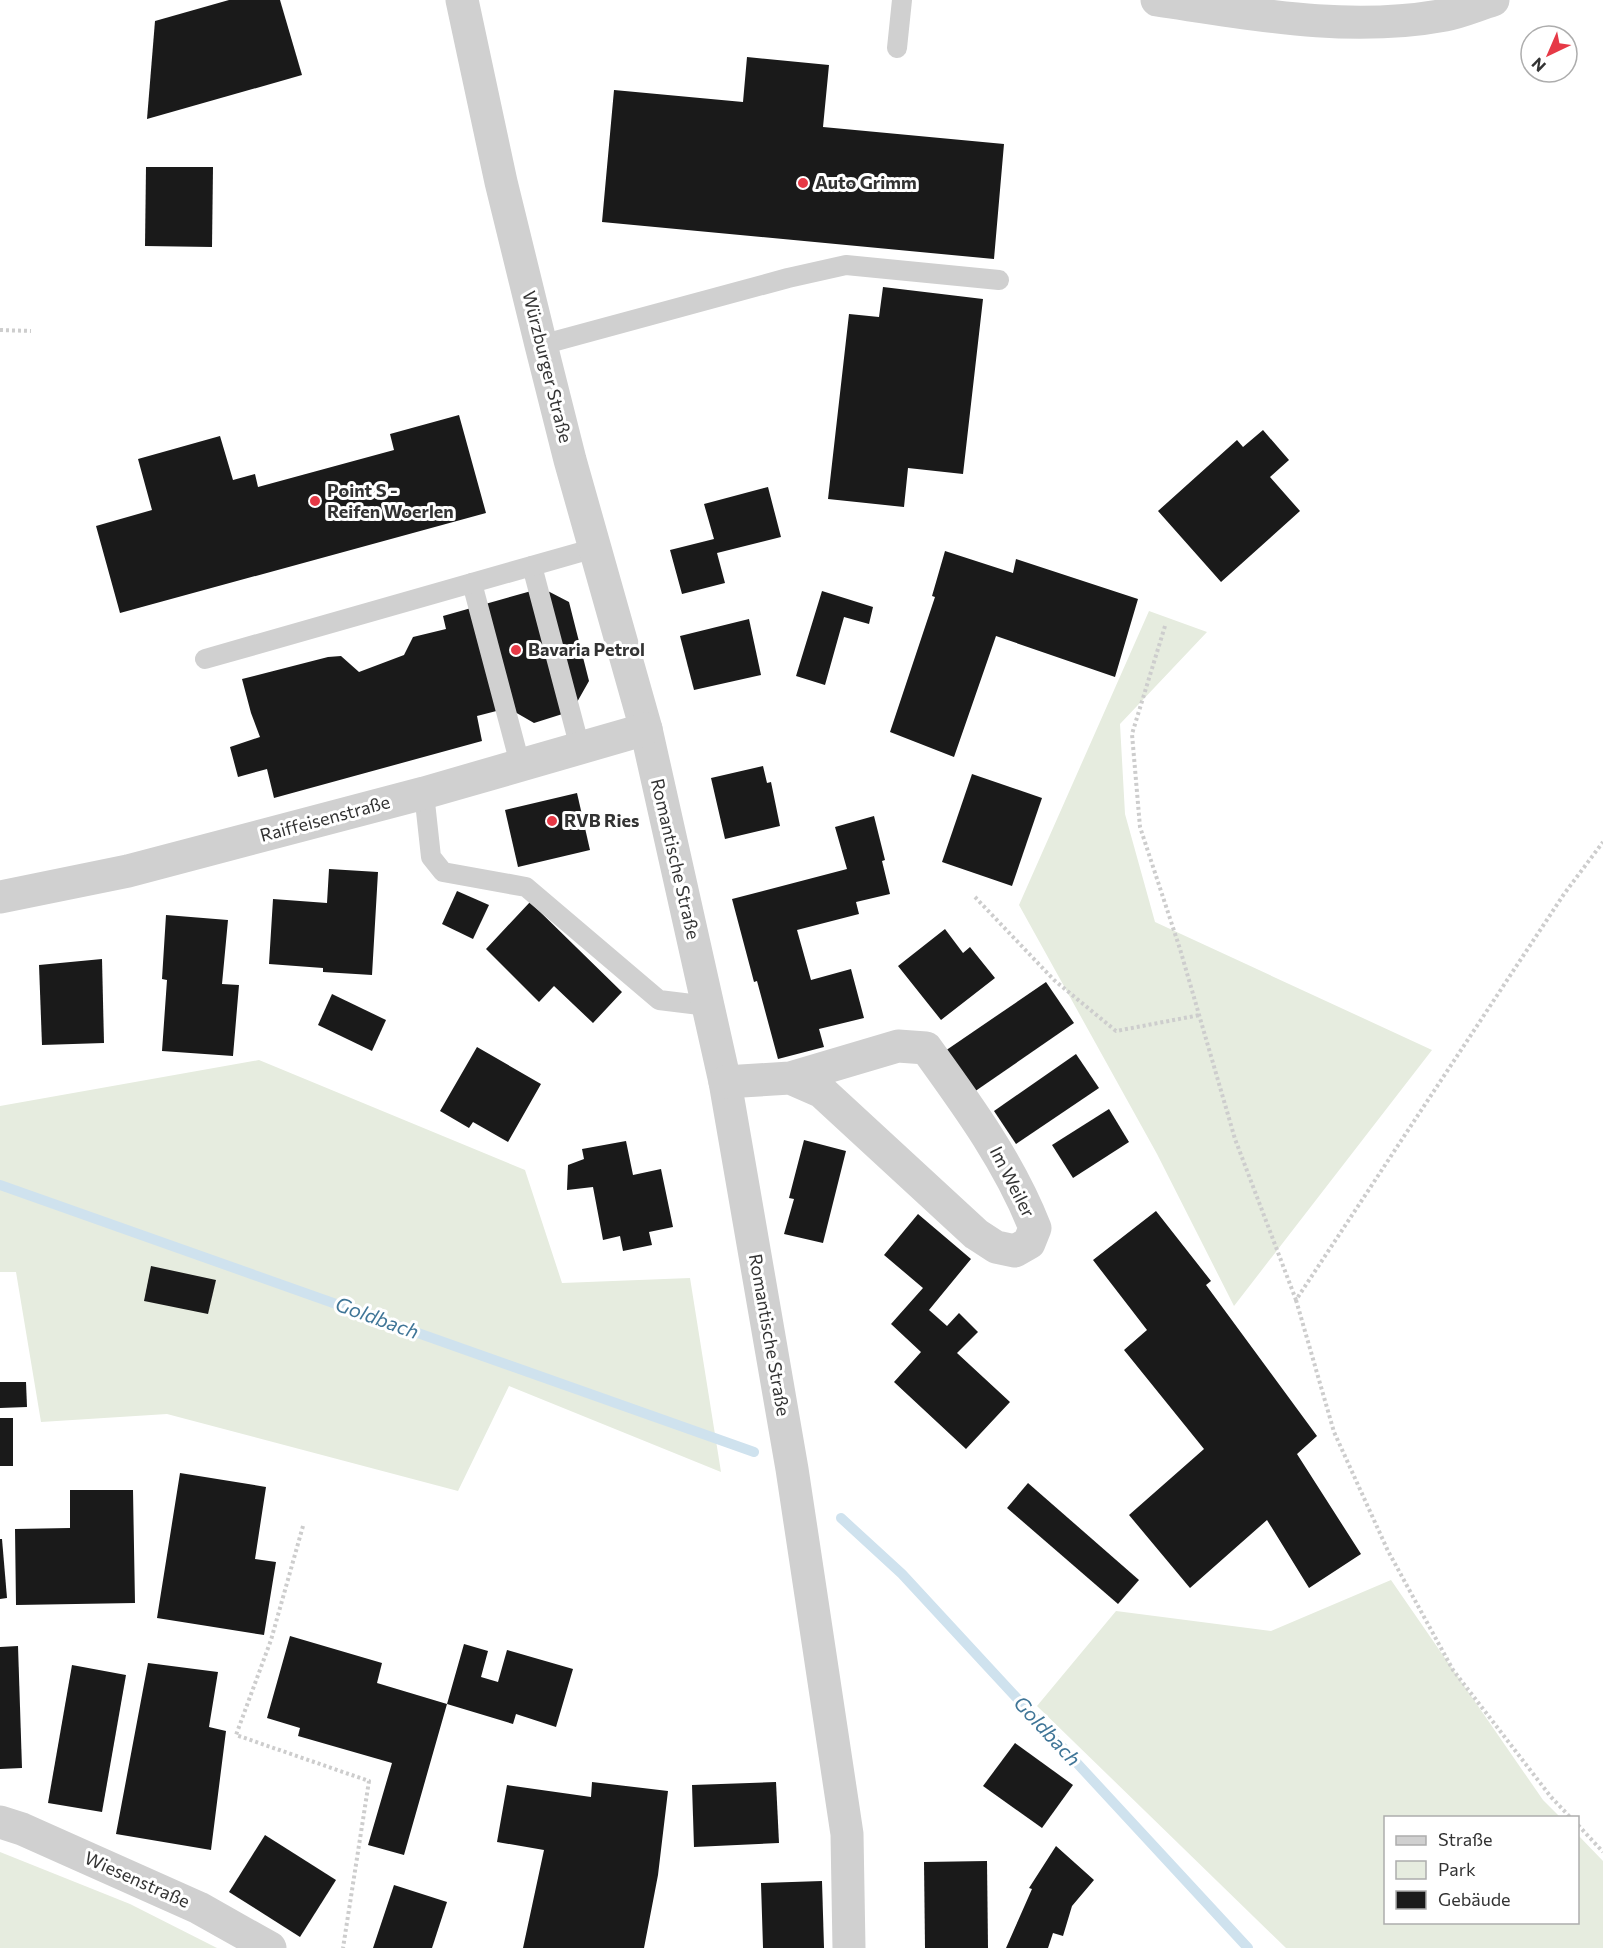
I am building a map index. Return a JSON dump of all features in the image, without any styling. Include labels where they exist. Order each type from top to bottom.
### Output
[{"type":"street","name":"Würzburger Straße","points":[[462,0],[501,182],[541,345],[646,729]]},
{"type":"street","points":[[1157,0],[1294,20],[1374,23],[1446,15],[1493,0]]},
{"type":"street","name":"Raiffeisenstraße","points":[[0,897],[128,871],[424,793],[646,729]]},
{"type":"street","name":"Romantische Straße","points":[[646,729],[725,1082],[792,1469],[847,1834],[849,1948]]},
{"type":"street","name":"Im Weiler","points":[[725,1082],[790,1078],[898,1046],[926,1048],[1004,1161],[1035,1228],[1029,1243],[1015,1251],[996,1247],[976,1234],[822,1092],[790,1078]]},
{"type":"street","name":"Wiesenstraße","points":[[0,1822],[22,1829],[199,1908],[270,1948]]},
{"type":"lane","points":[[897,48],[902,0]]},
{"type":"lane","points":[[541,345],[788,278],[846,265],[999,280]]},
{"type":"lane","points":[[205,658],[595,548]]},
{"type":"lane","points":[[532,566],[579,748]]},
{"type":"lane","points":[[472,583],[520,764]]},
{"type":"lane","points":[[424,793],[431,857],[443,872],[526,887],[659,1000],[708,1006]]},
{"type":"path","points":[[0,330],[31,331]]},
{"type":"path","points":[[1165,626],[1132,734],[1140,827],[1200,1015],[1235,1139],[1296,1300],[1334,1432],[1388,1551],[1453,1670],[1551,1797],[1569,1816]]},
{"type":"path","points":[[1296,1300],[1564,894],[1603,842]]},
{"type":"path","points":[[975,897],[1054,980],[1116,1031],[1200,1015]]},
{"type":"path","points":[[303,1526],[271,1640],[236,1735],[369,1781],[343,1948]]},
{"type":"path","points":[[1579,1826],[1603,1852]]},
{"type":"green space","points":[[1149,611],[1207,632],[1120,724],[1125,814],[1155,922],[1432,1050],[1234,1306],[1157,1154],[1019,905]]},
{"type":"green space","points":[[259,1060],[525,1170],[562,1283],[690,1278],[721,1472],[509,1386],[458,1491],[167,1414],[41,1422],[16,1272],[0,1272],[0,1106]]},
{"type":"green space","points":[[1391,1580],[1543,1800],[1559,1816],[1384,1816],[1384,1924],[1579,1924],[1579,1836],[1603,1861],[1603,1948],[1286,1948],[1037,1706],[1116,1611],[1271,1631]]},
{"type":"green space","points":[[0,1852],[130,1904],[217,1948],[0,1948]]},
{"type":"building","points":[[229,0],[280,0],[302,75],[147,119],[155,21]]},
{"type":"building","name":"Auto Grimm","points":[[747,57],[829,65],[823,127],[1004,144],[994,259],[602,222],[614,90],[743,102]]},
{"type":"building","points":[[146,167],[213,167],[212,247],[145,246]]},
{"type":"building","points":[[883,287],[983,299],[963,474],[908,468],[904,507],[828,499],[849,314],[879,317]]},
{"type":"building","points":[[459,415],[486,513],[120,613],[96,526],[152,510],[138,459],[220,436],[233,480],[255,474],[258,487],[394,450],[390,434]]},
{"type":"building","points":[[1263,430],[1289,460],[1270,477],[1300,511],[1221,582],[1158,511],[1237,440],[1243,447]]},
{"type":"building","points":[[768,487],[781,537],[717,553],[725,583],[682,594],[670,550],[714,539],[704,504]]},
{"type":"building","points":[[945,551],[1013,573],[1016,559],[1138,599],[1115,677],[996,636],[954,757],[890,732],[935,597],[932,596]]},
{"type":"building","points":[[542,588],[569,602],[589,681],[572,711],[534,723],[508,708],[477,716],[482,741],[274,798],[267,769],[238,777],[230,747],[260,737],[242,679],[328,657],[341,656],[359,672],[404,655],[413,637],[446,629],[443,616]]},
{"type":"building","points":[[822,591],[873,607],[869,624],[844,617],[825,685],[796,676]]},
{"type":"building","points":[[749,619],[761,675],[694,690],[680,636]]},
{"type":"building","points":[[763,766],[767,783],[771,782],[780,826],[725,839],[711,778]]},
{"type":"building","points":[[972,774],[1042,798],[1012,886],[942,862]]},
{"type":"building","points":[[577,793],[590,850],[518,867],[505,810]]},
{"type":"building","points":[[874,816],[885,860],[882,861],[890,894],[856,902],[859,914],[797,930],[811,980],[851,969],[864,1018],[819,1029],[824,1047],[778,1059],[732,899],[847,869],[835,827]]},
{"type":"building","points":[[329,869],[378,872],[372,975],[323,972],[323,968],[269,964],[273,899],[327,903]]},
{"type":"building","points":[[457,891],[489,905],[473,939],[442,924]]},
{"type":"building","points":[[530,902],[622,992],[593,1023],[554,986],[539,1002],[486,949]]},
{"type":"building","points":[[166,915],[228,920],[222,984],[239,985],[233,1056],[162,1051],[167,980],[162,979]]},
{"type":"building","points":[[945,929],[963,953],[970,947],[995,978],[941,1020],[898,966]]},
{"type":"building","points":[[102,959],[104,1043],[42,1045],[39,965]]},
{"type":"building","points":[[1046,982],[1074,1023],[974,1092],[945,1051]]},
{"type":"building","points":[[332,994],[386,1020],[372,1051],[318,1025]]},
{"type":"building","points":[[477,1047],[541,1084],[508,1142],[473,1122],[469,1128],[440,1111]]},
{"type":"building","points":[[1076,1054],[1099,1088],[1016,1144],[994,1111]]},
{"type":"building","points":[[1109,1109],[1129,1142],[1073,1178],[1052,1145]]},
{"type":"building","points":[[804,1140],[846,1151],[823,1243],[784,1234],[794,1199],[789,1198]]},
{"type":"building","points":[[626,1141],[633,1175],[661,1169],[673,1227],[649,1232],[652,1245],[623,1251],[620,1236],[603,1240],[593,1187],[567,1190],[568,1165],[584,1159],[582,1149]]},
{"type":"building","points":[[1156,1211],[1211,1281],[1206,1285],[1317,1436],[1297,1454],[1361,1554],[1309,1588],[1267,1520],[1190,1588],[1129,1515],[1204,1449],[1124,1350],[1147,1330],[1093,1260]]},
{"type":"building","points":[[918,1214],[971,1259],[929,1310],[947,1326],[959,1313],[978,1332],[957,1353],[1010,1402],[966,1449],[894,1382],[921,1352],[891,1324],[923,1288],[884,1255]]},
{"type":"building","points":[[151,1266],[216,1280],[208,1314],[144,1301]]},
{"type":"building","points":[[0,1382],[26,1382],[27,1407],[0,1408]]},
{"type":"building","points":[[0,1418],[13,1418],[13,1466],[0,1466]]},
{"type":"building","points":[[180,1473],[266,1487],[255,1559],[276,1562],[264,1635],[157,1618]]},
{"type":"building","points":[[1028,1483],[1139,1580],[1118,1604],[1007,1508]]},
{"type":"building","points":[[70,1490],[133,1490],[135,1603],[16,1605],[15,1529],[70,1528]]},
{"type":"building","points":[[0,1539],[2,1539],[7,1598],[0,1599]]},
{"type":"building","points":[[290,1636],[382,1663],[377,1683],[447,1704],[404,1855],[368,1845],[392,1763],[298,1736],[300,1728],[267,1718]]},
{"type":"building","points":[[464,1644],[488,1651],[481,1677],[498,1682],[507,1650],[573,1669],[556,1727],[516,1714],[513,1724],[447,1704]]},
{"type":"building","points":[[18,1646],[22,1768],[0,1769],[0,1647]]},
{"type":"building","points":[[148,1663],[218,1672],[209,1727],[226,1731],[211,1850],[116,1834]]},
{"type":"building","points":[[72,1665],[126,1675],[102,1812],[48,1803]]},
{"type":"building","points":[[1015,1743],[1073,1785],[1042,1828],[983,1786]]},
{"type":"building","points":[[592,1782],[668,1791],[658,1875],[644,1948],[523,1948],[544,1850],[497,1842],[507,1785],[591,1797]]},
{"type":"building","points":[[776,1782],[779,1843],[694,1847],[692,1785]]},
{"type":"building","points":[[265,1835],[336,1880],[300,1937],[229,1892]]},
{"type":"building","points":[[1056,1846],[1094,1880],[1072,1906],[1063,1936],[1053,1933],[1048,1948],[1006,1948],[1032,1889],[1029,1888]]},
{"type":"building","points":[[987,1861],[988,1948],[925,1948],[924,1862]]},
{"type":"building","points":[[822,1881],[824,1948],[763,1948],[761,1883]]},
{"type":"building","points":[[394,1885],[447,1902],[432,1948],[373,1948]]},
{"type":"waterway","name":"Goldbach","points":[[0,1185],[754,1452]]},
{"type":"waterway","name":"Goldbach","points":[[841,1518],[902,1574],[1248,1948]]},
{"type":"place","name":"Auto Grimm","points":[[803,183]]},
{"type":"place","name":"Point S - Reifen Woerlen","points":[[315,501]]},
{"type":"place","name":"Bavaria Petrol","points":[[516,650]]},
{"type":"place","name":"RVB Ries","points":[[552,821]]}]
